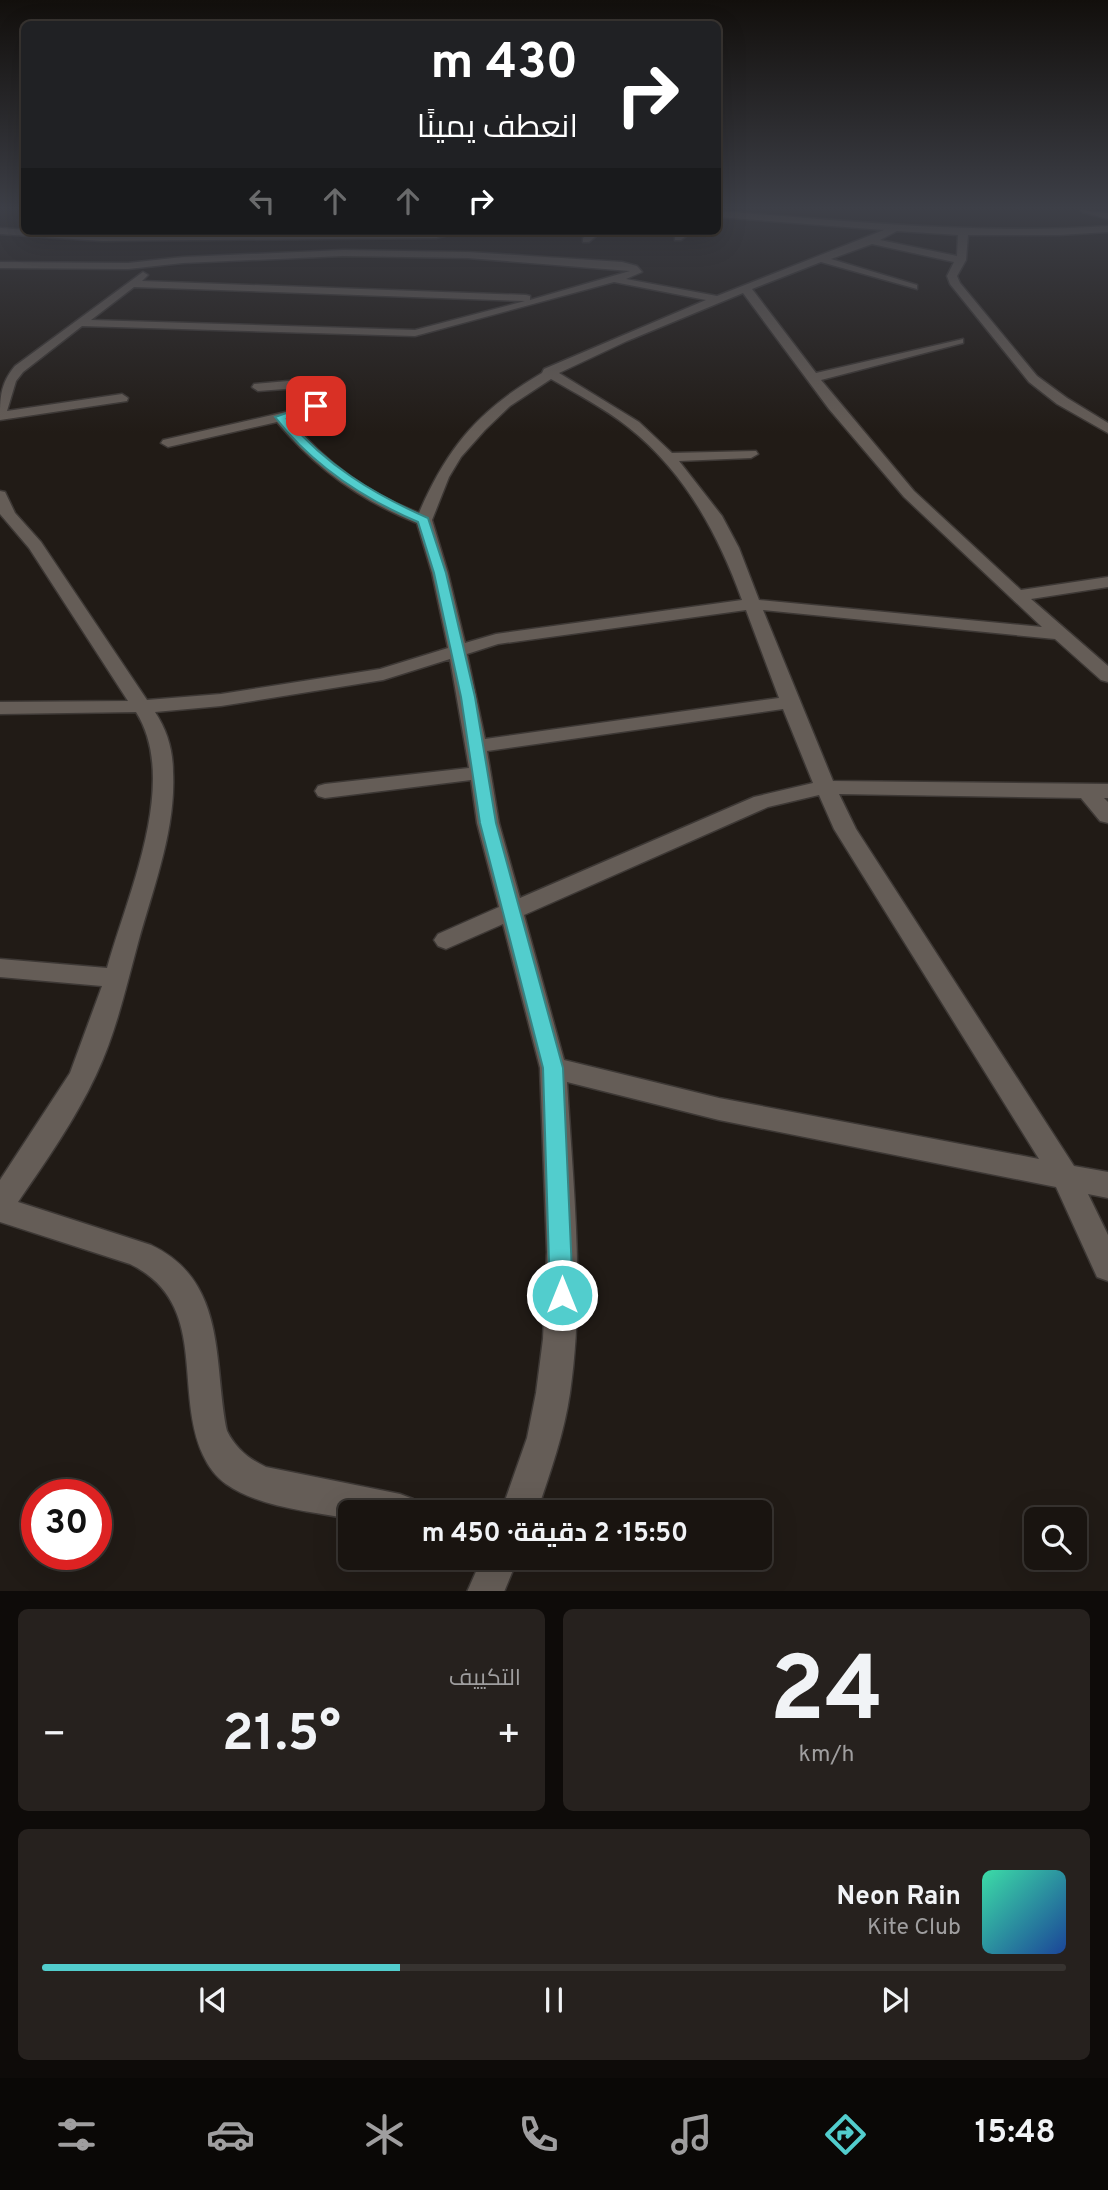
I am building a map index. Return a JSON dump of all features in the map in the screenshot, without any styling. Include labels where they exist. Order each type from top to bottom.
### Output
[{"type":"street","points":[[122,398],[0,414],[5,381],[133,284]]},
{"type":"street","points":[[140,284],[546,299]]},
{"type":"street","points":[[80,323],[405,334],[436,329],[601,284]]},
{"type":"street","points":[[639,284],[717,299]]},
{"type":"street","points":[[523,1500],[544,1438],[553,1393],[559,1339],[562,1252],[553,1068],[488,823],[457,650],[440,573],[424,520],[446,468],[467,440],[528,386],[548,372],[592,351],[755,284]]},
{"type":"street","points":[[904,284],[913,287]]},
{"type":"street","points":[[956,284],[1022,368],[1062,401],[1108,429]]},
{"type":"street","points":[[745,288],[813,378],[909,494],[1017,596],[1108,676]]},
{"type":"street","points":[[813,378],[959,341]]},
{"type":"street","points":[[0,368],[19,369]]},
{"type":"street","points":[[548,372],[619,414],[669,457],[692,484],[722,530],[739,567],[823,786],[866,864],[1068,1179],[1108,1267]]},
{"type":"street","points":[[168,443],[313,408],[317,401],[318,385],[303,382],[258,387]]},
{"type":"street","points":[[280,417],[304,445],[339,474],[380,502],[424,520]]},
{"type":"street","points":[[669,457],[751,454]]},
{"type":"street","points":[[0,495],[8,514],[35,545],[153,724],[161,743],[161,796],[145,884],[101,1028],[74,1092],[0,1206],[151,1259],[171,1277],[193,1310],[204,1368],[210,1427],[215,1448],[228,1466],[243,1477],[264,1484],[342,1500]]},
{"type":"street","points":[[1017,596],[1108,582]]},
{"type":"street","points":[[0,708],[140,706],[221,700],[363,679],[457,650],[521,635],[751,604],[1059,634]]},
{"type":"street","points":[[476,746],[792,702]]},
{"type":"street","points":[[325,791],[481,773]]},
{"type":"street","points":[[446,940],[761,802],[783,794],[823,786],[1098,791],[1108,816]]},
{"type":"street","points":[[0,968],[117,978]]},
{"type":"street","points":[[553,1068],[719,1109],[1108,1185]]},
{"type":"route","points":[[316,406],[307,411],[280,417],[328,467],[380,502],[424,520],[440,573],[468,697],[488,823],[553,1068],[562,1295]]}]
